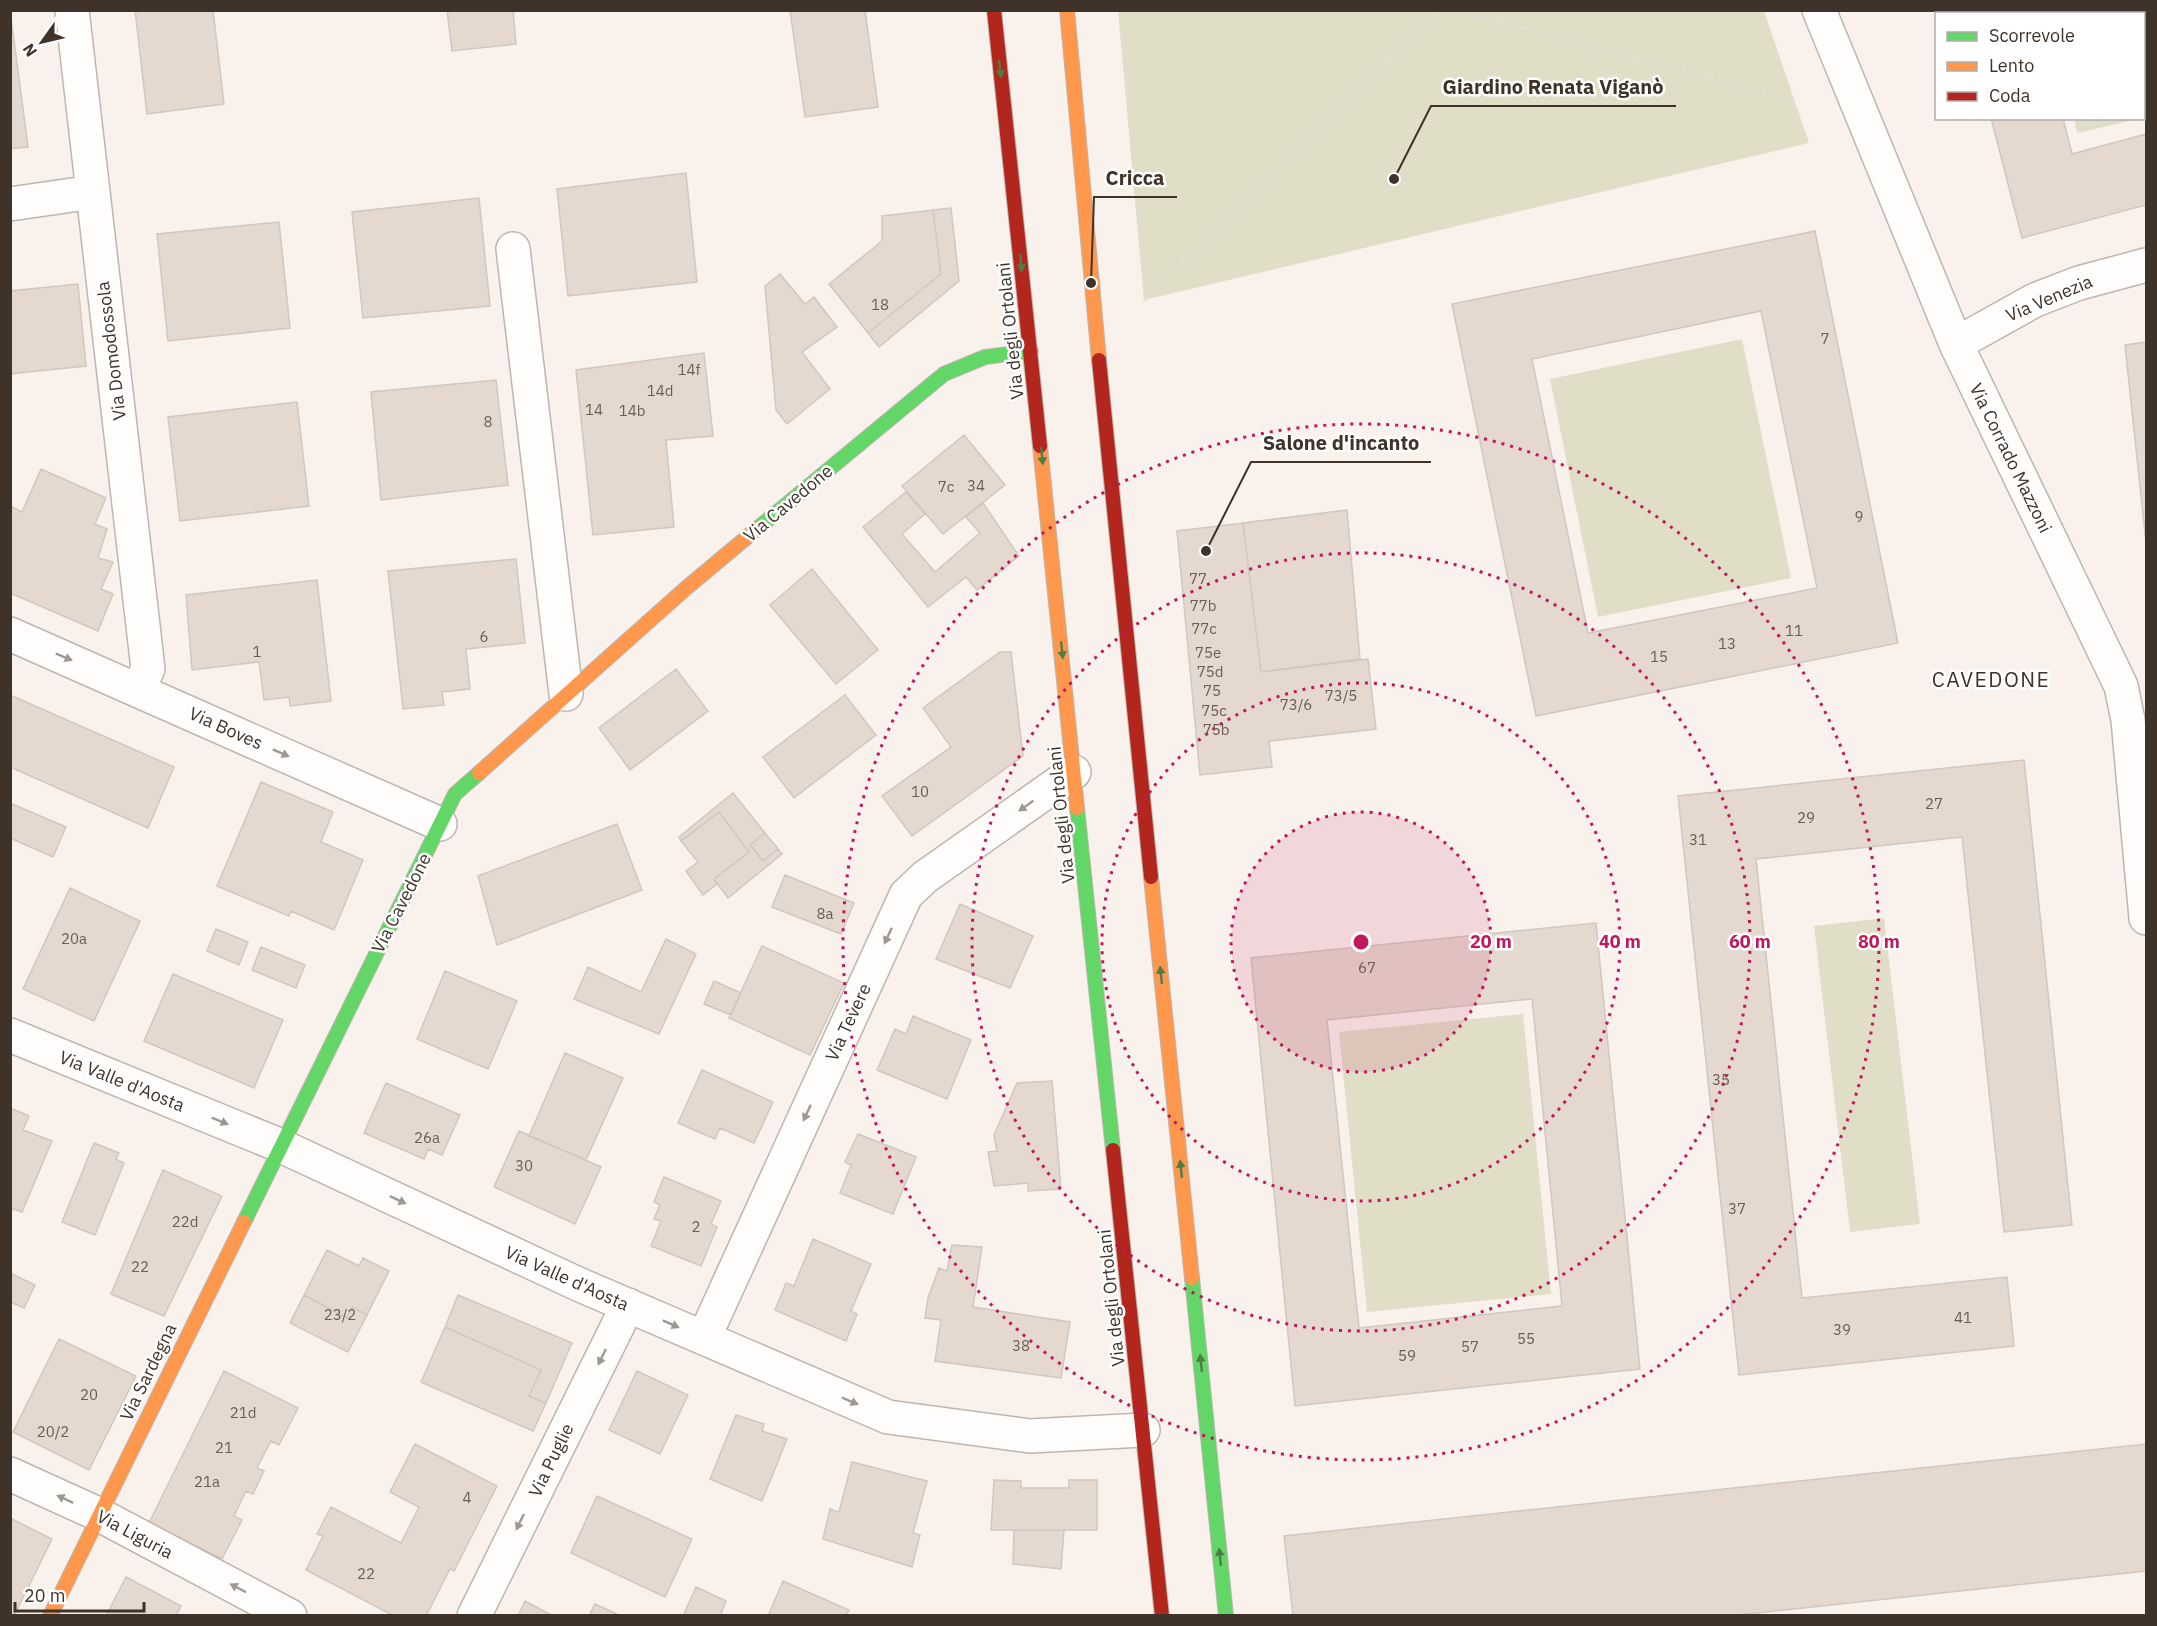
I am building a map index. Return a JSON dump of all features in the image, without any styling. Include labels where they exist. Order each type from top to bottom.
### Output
[{"type":"main road","name":"Via degli Ortolani","points":[[994,10],[1162,1616]]},
{"type":"main road","points":[[1067,10],[1091,283],[1226,1616]]},
{"type":"main road","name":"Via Cavedone","points":[[279,1145],[455,794],[685,589],[944,374],[985,357],[1031,351]]},
{"type":"main road","name":"Via Sardegna","points":[[50,1616],[279,1145]]},
{"type":"street","name":"Via Domodossola","points":[[72,10],[148,669],[138,689]]},
{"type":"street","name":"Via Corrado Mazzoni","points":[[1819,10],[1956,344],[2121,686],[2128,720],[2146,918]]},
{"type":"street","points":[[10,204],[93,192]]},
{"type":"street","points":[[513,249],[566,694]]},
{"type":"street","name":"Via Venezia","points":[[1956,344],[2035,300],[2079,283],[2146,265]]},
{"type":"street","name":"Via Boves","points":[[10,634],[440,824]]},
{"type":"street","name":"Via Tevere","points":[[704,1338],[906,895],[925,877],[1074,772]]},
{"type":"street","name":"Via Valle d'Aosta","points":[[10,1035],[279,1145],[628,1305],[888,1417],[1030,1436],[1143,1430]]},
{"type":"street","name":"Via Puglie","points":[[474,1616],[628,1305]]},
{"type":"street","name":"Via Liguria","points":[[10,1474],[98,1514],[290,1616]]},
{"type":"path","points":[[1144,300],[1441,10]]},
{"type":"path","points":[[1457,10],[1795,102]]},
{"type":"shaded area","points":[[1118,11],[1764,11],[1809,143],[1144,300]]},
{"type":"shaded area","points":[[2146,11],[2146,116],[2145,12],[2047,12]]},
{"type":"shaded area","points":[[2074,120],[2134,120],[2077,133]]},
{"type":"shaded area","points":[[1742,339],[1791,578],[1598,617],[1550,379]]},
{"type":"shaded area","points":[[1884,918],[1920,1224],[1850,1232],[1814,926]]},
{"type":"shaded area","points":[[1523,1014],[1551,1294],[1367,1312],[1339,1032]]},
{"type":"building","points":[[10,10],[28,147],[10,149]]},
{"type":"building","points":[[135,10],[213,10],[224,104],[147,114]]},
{"type":"building","points":[[447,10],[513,10],[516,44],[452,51]]},
{"type":"building","points":[[790,10],[865,10],[878,107],[805,117]]},
{"type":"building","points":[[1963,10],[2036,10],[2036,12],[1964,12]]},
{"type":"building","points":[[1992,120],[2064,120],[2072,154],[2146,134],[2146,205],[2022,238]]},
{"type":"building","points":[[686,173],[697,282],[568,296],[557,189]]},
{"type":"building","points":[[479,198],[490,306],[363,318],[352,212]]},
{"type":"building","points":[[951,208],[959,281],[879,347],[868,333],[941,274],[933,210]]},
{"type":"building","points":[[933,210],[941,274],[868,333],[829,284],[882,241],[882,216]]},
{"type":"building","points":[[279,222],[290,328],[168,341],[157,234]]},
{"type":"building","points":[[1815,231],[1898,643],[1536,716],[1452,304]],"holes":[[[1761,311],[1817,588],[1588,633],[1532,359]]]},
{"type":"building","points":[[780,274],[805,304],[814,297],[837,327],[802,352],[830,389],[787,424],[776,410],[765,286]]},
{"type":"building","points":[[78,284],[86,366],[10,374],[10,291]]},
{"type":"building","points":[[2146,342],[2146,543],[2125,345]]},
{"type":"building","points":[[704,353],[713,436],[666,440],[674,527],[593,535],[576,370]]},
{"type":"building","points":[[496,380],[508,485],[381,500],[371,392]]},
{"type":"building","points":[[297,402],[309,506],[180,521],[168,417]]},
{"type":"building","points":[[964,435],[1005,485],[943,534],[902,486]]},
{"type":"building","points":[[41,469],[106,498],[95,524],[107,529],[98,558],[113,562],[101,589],[113,594],[98,631],[10,593],[10,506],[22,512]]},
{"type":"building","points":[[906,492],[925,514],[902,534],[935,572],[980,533],[966,517],[983,503],[1019,556],[977,590],[966,577],[928,607],[863,527]]},
{"type":"building","points":[[1347,510],[1360,659],[1261,672],[1243,523]]},
{"type":"building","points":[[1243,523],[1261,672],[1368,659],[1376,729],[1269,741],[1272,767],[1200,775],[1177,531]]},
{"type":"building","points":[[516,559],[525,643],[466,649],[470,689],[442,692],[444,705],[403,709],[388,571]]},
{"type":"building","points":[[812,569],[878,650],[836,684],[770,605]]},
{"type":"building","points":[[317,580],[331,701],[290,706],[289,697],[264,700],[259,662],[192,670],[186,595]]},
{"type":"building","points":[[1000,652],[1011,652],[1023,756],[912,836],[882,796],[951,747],[923,708]]},
{"type":"building","points":[[676,669],[708,711],[630,770],[599,728]]},
{"type":"building","points":[[10,695],[174,767],[148,828],[10,767]]},
{"type":"building","points":[[845,695],[876,735],[794,798],[763,757]]},
{"type":"building","points":[[2024,760],[2072,1225],[2004,1232],[1962,837],[1756,859],[1802,1298],[2007,1277],[2014,1346],[1739,1375],[1678,796]]},
{"type":"building","points":[[261,782],[333,812],[321,842],[363,860],[334,930],[291,911],[289,916],[217,886]]},
{"type":"building","points":[[733,793],[765,833],[750,845],[763,861],[778,849],[782,854],[728,898],[714,879],[749,852],[719,812],[681,841],[679,837]]},
{"type":"building","points":[[10,803],[66,827],[53,857],[10,838]]},
{"type":"building","points":[[719,812],[749,852],[714,879],[717,884],[703,895],[686,871],[698,862],[681,841]]},
{"type":"building","points":[[617,824],[642,890],[497,945],[478,876]]},
{"type":"building","points":[[765,833],[778,849],[763,861],[750,845]]},
{"type":"building","points":[[785,875],[854,903],[841,934],[772,907]]},
{"type":"building","points":[[70,888],[140,921],[94,1021],[23,989]]},
{"type":"building","points":[[960,904],[1033,936],[1010,988],[936,959]]},
{"type":"building","points":[[1596,923],[1640,1369],[1295,1406],[1251,958]],"holes":[[[1532,999],[1562,1306],[1359,1328],[1327,1020]]]},
{"type":"building","points":[[216,929],[248,942],[239,965],[207,951]]},
{"type":"building","points":[[666,939],[696,954],[659,1034],[574,999],[588,967],[641,992]]},
{"type":"building","points":[[762,946],[844,983],[810,1055],[729,1018]]},
{"type":"building","points":[[261,947],[305,965],[296,988],[252,970]]},
{"type":"building","points":[[445,971],[517,1001],[488,1069],[417,1039]]},
{"type":"building","points":[[173,974],[283,1020],[254,1088],[144,1041]]},
{"type":"building","points":[[714,981],[741,993],[731,1015],[704,1004]]},
{"type":"building","points":[[913,1016],[971,1040],[947,1099],[877,1070],[895,1029],[906,1034]]},
{"type":"building","points":[[565,1053],[623,1078],[586,1160],[529,1136]]},
{"type":"building","points":[[702,1070],[773,1102],[754,1143],[720,1128],[715,1139],[678,1123]]},
{"type":"building","points":[[1052,1081],[1061,1189],[1028,1191],[1028,1183],[994,1186],[988,1152],[997,1151],[994,1135],[1017,1083]]},
{"type":"building","points":[[386,1083],[460,1115],[442,1155],[428,1149],[424,1159],[364,1133]]},
{"type":"building","points":[[10,1108],[29,1116],[23,1130],[52,1141],[22,1212],[10,1208]]},
{"type":"building","points":[[519,1131],[601,1167],[575,1224],[494,1187]]},
{"type":"building","points":[[858,1134],[916,1157],[893,1214],[840,1193],[851,1165],[845,1162]]},
{"type":"building","points":[[94,1143],[119,1153],[116,1159],[124,1163],[95,1235],[62,1222]]},
{"type":"building","points":[[163,1170],[222,1196],[164,1316],[111,1294]]},
{"type":"building","points":[[664,1177],[721,1201],[711,1224],[717,1227],[701,1266],[651,1246],[661,1221],[654,1219],[660,1205],[654,1202]]},
{"type":"building","points":[[813,1239],[871,1264],[851,1311],[857,1314],[846,1341],[775,1310],[786,1283],[794,1286]]},
{"type":"building","points":[[952,1245],[982,1247],[973,1307],[1070,1322],[1061,1378],[935,1361],[941,1320],[925,1318],[928,1298],[939,1268],[947,1271]]},
{"type":"building","points":[[327,1250],[359,1266],[363,1258],[389,1271],[367,1315],[352,1307],[347,1318],[304,1295]]},
{"type":"building","points":[[10,1273],[35,1285],[24,1308],[10,1302]]},
{"type":"building","points":[[304,1295],[347,1318],[352,1307],[367,1315],[348,1352],[290,1323]]},
{"type":"building","points":[[458,1295],[572,1343],[546,1403],[529,1396],[541,1370],[445,1327]]},
{"type":"building","points":[[445,1327],[541,1370],[529,1396],[546,1403],[533,1431],[421,1382]]},
{"type":"building","points":[[59,1339],[136,1376],[89,1470],[13,1432]]},
{"type":"building","points":[[224,1371],[298,1408],[279,1445],[271,1441],[257,1468],[264,1471],[253,1494],[246,1491],[234,1516],[242,1520],[222,1559],[149,1523]]},
{"type":"building","points":[[637,1371],[688,1395],[660,1454],[609,1430]]},
{"type":"building","points":[[736,1415],[764,1424],[762,1431],[787,1439],[762,1501],[710,1479]]},
{"type":"building","points":[[415,1444],[497,1486],[454,1571],[450,1569],[426,1616],[394,1616],[306,1570],[323,1536],[317,1534],[331,1507],[401,1543],[419,1507],[390,1492]]},
{"type":"building","points":[[2146,1444],[2146,1571],[1730,1616],[1293,1616],[1284,1536]]},
{"type":"building","points":[[852,1462],[927,1481],[913,1533],[920,1535],[912,1567],[823,1539],[830,1509],[839,1512]]},
{"type":"building","points":[[994,1480],[1021,1481],[1021,1488],[1069,1488],[1069,1480],[1097,1480],[1097,1530],[991,1530]]},
{"type":"building","points":[[597,1496],[692,1539],[665,1597],[571,1553]]},
{"type":"building","points":[[10,1518],[52,1539],[14,1616],[10,1616]]},
{"type":"building","points":[[1014,1530],[1064,1530],[1061,1569],[1013,1564]]},
{"type":"building","points":[[126,1577],[181,1606],[176,1616],[106,1616]]},
{"type":"building","points":[[783,1581],[849,1610],[846,1616],[768,1616]]},
{"type":"building","points":[[696,1587],[726,1601],[720,1616],[683,1616]]},
{"type":"building","points":[[525,1601],[553,1616],[518,1616]]},
{"type":"building","points":[[595,1604],[621,1616],[589,1616]]},
{"type":"traffic: fast","points":[[758,528],[944,374],[985,357],[1031,351]]},
{"type":"traffic: fast","points":[[244,1222],[455,794],[479,773]]},
{"type":"traffic: fast","points":[[1077,808],[1113,1150]]},
{"type":"traffic: fast","points":[[1192,1278],[1226,1616]]},
{"type":"traffic: slow","points":[[1067,10],[1099,360]]},
{"type":"traffic: slow","points":[[1040,446],[1077,808]]},
{"type":"traffic: slow","points":[[479,773],[685,589],[758,528]]},
{"type":"traffic: slow","points":[[1151,877],[1192,1278]]},
{"type":"traffic: slow","points":[[50,1616],[244,1222]]},
{"type":"traffic: jam","points":[[994,10],[1040,446]]},
{"type":"traffic: jam","points":[[1099,360],[1151,877]]},
{"type":"traffic: jam","points":[[1113,1150],[1162,1616]]},
{"type":"place","name":"Giardino Renata Viganò","points":[[1394,179]]},
{"type":"place","name":"Cricca","points":[[1091,283]]},
{"type":"place","name":"Salone d'incanto","points":[[1206,551]]},
{"type":"district","name":"CAVEDONE","points":[[1991,679]]}]
